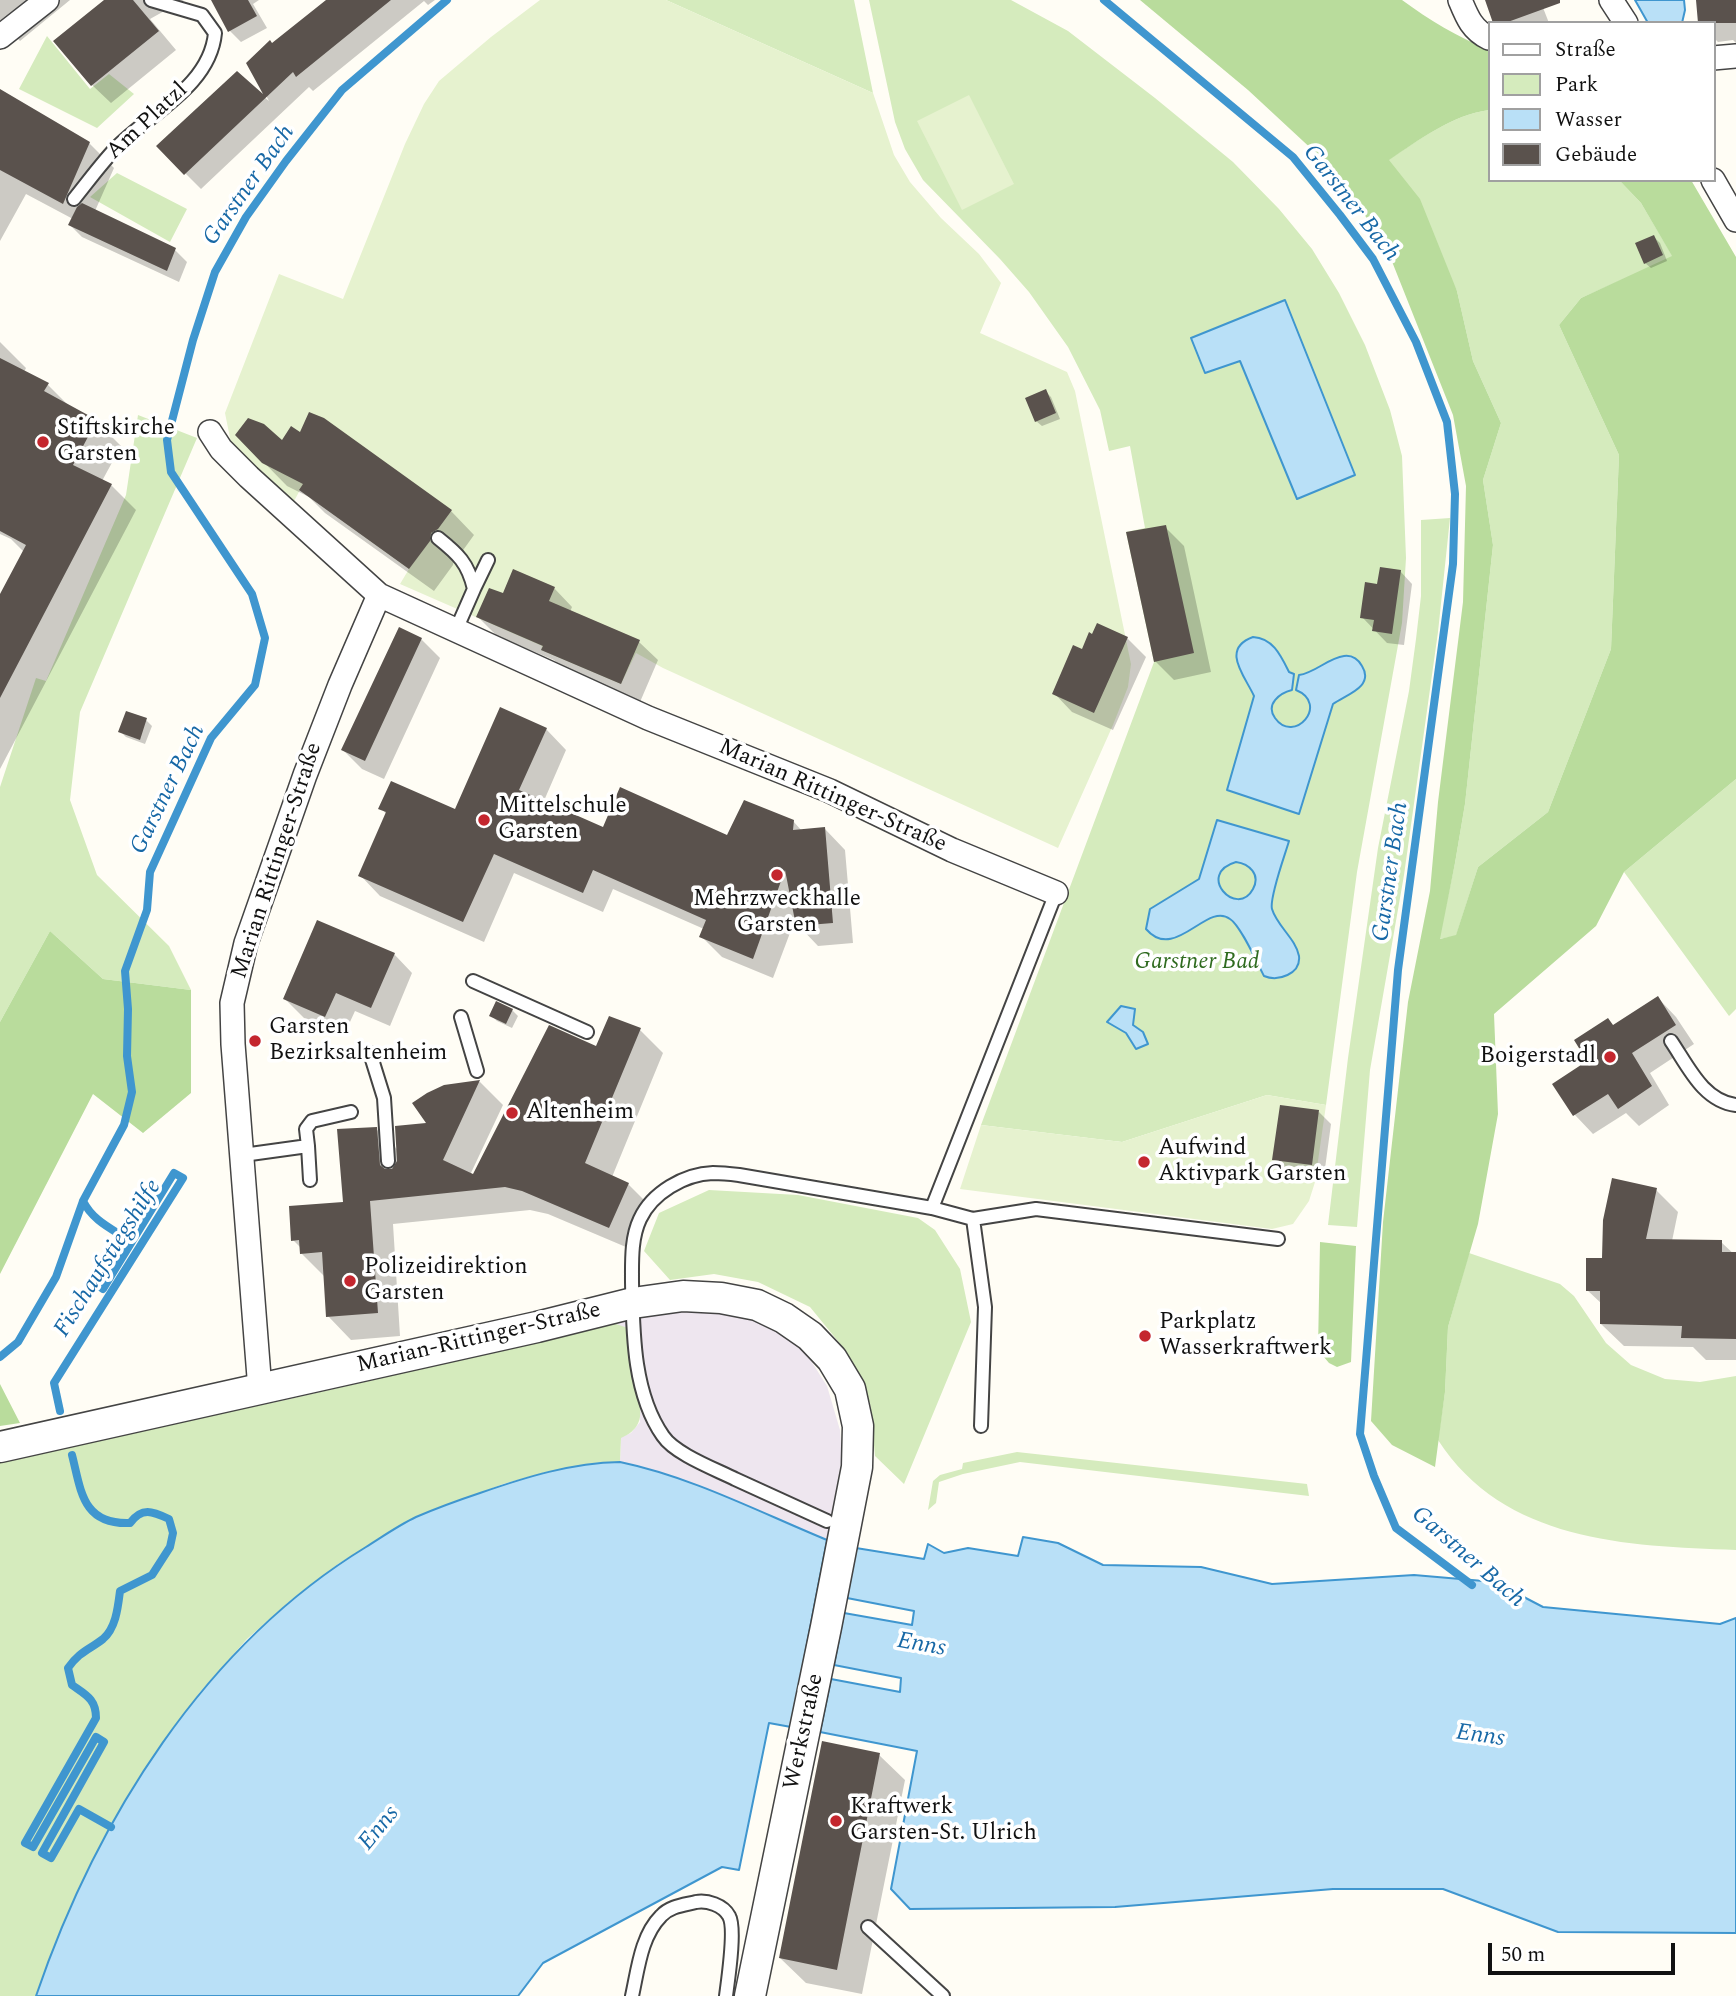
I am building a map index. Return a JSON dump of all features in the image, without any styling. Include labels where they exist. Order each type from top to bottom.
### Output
[{"type":"street","points":[[0,37],[47,0]]},
{"type":"street","points":[[1460,0],[1475,30],[1488,37]]},
{"type":"street","points":[[1611,0],[1625,21]]},
{"type":"street","points":[[1715,58],[1736,56]]},
{"type":"street","points":[[1714,182],[1736,220]]},
{"type":"street","name":"Marian Rittinger-Straße","points":[[210,432],[221,449],[249,477],[379,594],[648,718],[830,791],[951,850],[1056,894]]},
{"type":"street","name":"Marian Rittinger-Straße","points":[[260,1390],[232,1003],[246,943],[305,775],[379,594]]},
{"type":"street","name":"Marian-Rittinger-Straße","points":[[0,1447],[633,1303],[682,1297],[721,1298],[757,1306],[784,1318],[810,1336],[832,1359],[850,1389],[858,1426],[857,1467]]},
{"type":"street","name":"Werkstraße","points":[[750,1996],[827,1627],[857,1467]]},
{"type":"lane","name":"Am Platzl","points":[[74,199],[116,148],[189,86],[214,44],[215,33],[202,15],[151,0]]},
{"type":"lane","points":[[438,538],[460,555],[474,589]]},
{"type":"lane","points":[[456,630],[488,560]]},
{"type":"lane","points":[[932,1208],[1056,894]]},
{"type":"lane","points":[[473,981],[587,1032]]},
{"type":"lane","points":[[461,1017],[477,1071]]},
{"type":"lane","points":[[1671,1041],[1708,1094],[1726,1104],[1736,1105]]},
{"type":"lane","points":[[370,1053],[384,1098],[388,1161]]},
{"type":"lane","points":[[310,1180],[306,1129],[312,1121],[351,1112]]},
{"type":"lane","points":[[243,1155],[308,1146]]},
{"type":"lane","points":[[827,1521],[689,1457],[664,1438],[648,1409],[641,1384],[632,1315],[634,1239],[640,1219],[650,1203],[666,1189],[687,1179],[711,1173],[739,1175],[932,1208],[973,1219],[1036,1209],[1278,1239]]},
{"type":"lane","points":[[973,1219],[985,1307],[981,1426]]},
{"type":"lane","points":[[632,1996],[646,1939],[662,1914],[676,1906],[702,1901],[716,1905],[729,1915],[732,1928],[726,1996]]},
{"type":"lane","points":[[868,1927],[943,1996]]},
{"type":"shaded area","points":[[703,1310],[751,1316],[783,1330],[806,1353],[827,1386],[840,1430],[842,1457],[827,1540],[684,1481],[620,1462],[621,1437],[631,1433],[640,1422],[631,1365],[632,1341],[613,1323],[651,1315]]},
{"type":"green space","points":[[540,0],[666,0],[873,93],[894,155],[910,182],[941,218],[979,254],[1001,283],[980,333],[1067,372],[1075,391],[1131,664],[1128,687],[1113,725],[1058,848],[663,668],[636,653],[621,684],[400,584],[409,569],[300,490],[293,503],[231,443],[225,413],[279,274],[343,299],[405,144],[424,104],[439,81]]},
{"type":"green space","points":[[666,0],[854,0],[873,93]]},
{"type":"green space","name":"Garstner Bad","points":[[869,0],[1011,0],[1068,31],[1233,162],[1279,209],[1312,249],[1339,293],[1365,345],[1390,410],[1402,456],[1406,558],[1402,623],[1357,872],[1326,1105],[1267,1095],[1122,1142],[981,1125],[1154,662],[1126,532],[1145,528],[1130,446],[1109,451],[1100,410],[1068,347],[1029,292],[923,180],[905,149],[895,122]]},
{"type":"green space","points":[[1140,0],[1402,0],[1444,28],[1488,50],[1488,110],[1449,123],[1389,160],[1420,199],[1457,291],[1473,361],[1501,423],[1483,480],[1493,545],[1465,804],[1440,939],[1456,935],[1478,867],[1548,812],[1611,649],[1619,455],[1559,325],[1581,298],[1672,256],[1641,203],[1621,182],[1692,182],[1736,257],[1736,779],[1624,872],[1596,926],[1494,1014],[1498,1114],[1478,1224],[1448,1327],[1445,1392],[1435,1467],[1392,1445],[1371,1421],[1383,1222],[1408,1002],[1430,891],[1438,802],[1463,602],[1466,486],[1453,415],[1391,259],[1360,207],[1317,154],[1248,90]]},
{"type":"green space","points":[[47,36],[90,89],[109,74],[134,94],[97,128],[19,89]]},
{"type":"green space","points":[[969,95],[1014,184],[962,210],[917,121]]},
{"type":"green space","points":[[1488,110],[1488,182],[1621,182],[1641,203],[1673,257],[1581,298],[1559,325],[1619,455],[1611,649],[1548,812],[1478,867],[1456,936],[1439,939],[1465,804],[1493,545],[1483,480],[1501,423],[1473,361],[1457,291],[1388,160],[1449,123]]},
{"type":"green space","points":[[117,173],[187,209],[170,242],[90,197]]},
{"type":"green space","points":[[138,415],[197,438],[80,712],[70,800],[97,875],[169,946],[191,990],[103,979],[50,931],[0,1022],[0,787],[36,678],[46,681],[126,495]]},
{"type":"green space","points":[[1450,518],[1438,632],[1404,875],[1370,1070],[1357,1227],[1328,1225],[1348,1058],[1378,848],[1409,691],[1416,639],[1421,596],[1421,520]]},
{"type":"green space","points":[[1736,779],[1736,1009],[1729,1016],[1624,872]]},
{"type":"green space","points":[[50,931],[103,979],[191,990],[191,1093],[143,1133],[93,1094],[0,1274],[0,1022]]},
{"type":"green space","name":"Aufwind Aktivpark Garsten","points":[[1267,1095],[1326,1105],[1315,1182],[1309,1201],[1293,1224],[1272,1229],[960,1189],[981,1125],[1122,1142]]},
{"type":"green space","points":[[709,1190],[798,1195],[918,1218],[935,1230],[960,1269],[971,1322],[904,1484],[875,1456],[870,1403],[846,1351],[810,1307],[758,1282],[714,1274],[670,1280],[644,1251],[659,1213]]},
{"type":"green space","points":[[1320,1242],[1356,1246],[1351,1362],[1337,1367],[1329,1363],[1318,1350]]},
{"type":"green space","points":[[1469,1253],[1560,1284],[1574,1296],[1606,1343],[1631,1365],[1665,1379],[1700,1382],[1736,1376],[1736,1550],[1652,1545],[1570,1532],[1532,1519],[1497,1500],[1465,1474],[1438,1440],[1445,1392],[1448,1327]]},
{"type":"green space","points":[[613,1323],[628,1328],[630,1334],[632,1375],[640,1406],[638,1424],[632,1432],[621,1438],[620,1462],[594,1463],[546,1472],[503,1484],[414,1518],[338,1564],[291,1600],[247,1639],[200,1692],[161,1746],[111,1827],[36,1996],[0,1996],[0,1458],[276,1402],[382,1378],[541,1336]]},
{"type":"green space","points":[[0,1384],[20,1423],[0,1426]]},
{"type":"green space","points":[[1017,1452],[1307,1484],[1309,1496],[1020,1462],[939,1482],[936,1503],[928,1510],[933,1481],[940,1475],[962,1469],[963,1463]]},
{"type":"water","points":[[1635,0],[1684,0],[1682,21],[1647,21]]},
{"type":"water","points":[[1285,300],[1355,475],[1297,499],[1240,361],[1205,373],[1191,338]]},
{"type":"water","points":[[1253,637],[1271,644],[1289,672],[1294,674],[1292,690],[1279,696],[1272,708],[1275,718],[1283,725],[1299,725],[1309,712],[1310,704],[1306,696],[1296,690],[1299,675],[1338,657],[1347,656],[1359,661],[1365,673],[1365,680],[1357,690],[1333,704],[1299,814],[1227,790],[1254,696],[1236,656],[1243,642]]},
{"type":"water","points":[[1217,820],[1289,841],[1275,886],[1272,909],[1297,950],[1299,962],[1296,968],[1282,977],[1264,976],[1239,929],[1230,919],[1221,916],[1211,918],[1179,936],[1168,939],[1157,938],[1146,929],[1150,909],[1199,879]],"holes":[[[1236,862],[1249,867],[1256,879],[1253,889],[1246,897],[1238,899],[1223,891],[1219,876],[1224,868]]]},
{"type":"water","points":[[1121,1006],[1135,1009],[1133,1025],[1143,1032],[1148,1044],[1136,1049],[1126,1033],[1107,1022]]},
{"type":"water","name":"Enns","points":[[620,1462],[699,1486],[827,1540],[791,1727],[769,1723],[739,1870],[722,1867],[543,1963],[518,1996],[36,1996],[61,1930],[90,1866],[124,1803],[163,1743],[206,1686],[255,1634],[308,1587],[416,1517],[532,1476],[584,1465]]},
{"type":"water","name":"Enns","points":[[1023,1537],[1058,1543],[1103,1565],[1201,1567],[1272,1584],[1414,1575],[1495,1582],[1543,1607],[1720,1624],[1736,1618],[1736,1933],[1558,1932],[1443,1889],[1333,1889],[1115,1907],[910,1909],[891,1889],[917,1751],[820,1732],[831,1679],[900,1692],[901,1678],[834,1665],[844,1613],[912,1625],[914,1611],[847,1598],[856,1548],[924,1559],[928,1544],[944,1553],[968,1548],[1018,1556]]},
{"type":"building","points":[[104,0],[133,0],[159,31],[91,86],[53,41]]},
{"type":"building","points":[[211,0],[248,0],[257,16],[228,32]]},
{"type":"building","points":[[326,0],[391,0],[296,77],[293,72],[184,175],[156,146],[237,71],[263,94],[246,63],[270,40],[272,43]]},
{"type":"building","points":[[1485,0],[1560,0],[1560,3],[1510,21],[1492,21]]},
{"type":"building","points":[[1696,0],[1736,0],[1736,23],[1698,21]]},
{"type":"building","points":[[0,89],[90,142],[63,204],[0,170]]},
{"type":"building","points":[[82,203],[176,248],[167,271],[68,225]]},
{"type":"building","points":[[1654,235],[1663,255],[1644,264],[1635,243]]},
{"type":"building","points":[[0,358],[49,383],[44,391],[97,420],[73,465],[112,484],[0,698],[0,594],[26,545],[0,531]]},
{"type":"building","points":[[1046,389],[1056,413],[1035,422],[1025,398]]},
{"type":"building","points":[[309,412],[324,418],[452,510],[438,529],[431,533],[430,541],[409,569],[299,490],[303,484],[262,463],[235,435],[248,418],[264,424],[282,440],[291,426],[300,432]]},
{"type":"building","points":[[1166,525],[1194,653],[1154,662],[1126,532]]},
{"type":"building","points":[[1380,567],[1401,570],[1392,634],[1372,631],[1374,620],[1360,618],[1365,582],[1377,584]]},
{"type":"building","points":[[513,569],[555,587],[549,601],[640,640],[621,684],[541,650],[543,646],[476,617],[489,588],[503,593]]},
{"type":"building","points":[[1097,623],[1128,637],[1094,713],[1052,694],[1073,645],[1082,649],[1089,632],[1092,634]]},
{"type":"building","points":[[399,627],[422,638],[365,761],[341,750]]},
{"type":"building","name":"Mittelschule Garsten","points":[[500,707],[547,728],[519,790],[603,827],[620,787],[727,835],[744,800],[794,820],[793,830],[825,827],[833,923],[796,926],[785,870],[753,959],[699,937],[706,920],[593,870],[583,893],[494,854],[463,922],[358,876],[386,812],[378,809],[391,781],[455,809]]},
{"type":"building","points":[[126,711],[147,718],[140,740],[118,732]]},
{"type":"building","points":[[317,920],[395,953],[371,1008],[336,993],[325,1017],[283,999]]},
{"type":"building","name":"Boigerstadl","points":[[1658,996],[1676,1025],[1632,1053],[1652,1086],[1618,1109],[1608,1094],[1573,1116],[1552,1084],[1587,1061],[1574,1040],[1608,1018],[1613,1025]]},
{"type":"building","points":[[496,1001],[513,1009],[506,1024],[489,1016]]},
{"type":"building","name":"Altenheim","points":[[609,1016],[641,1028],[585,1163],[629,1183],[609,1228],[522,1191],[505,1187],[370,1201],[378,1313],[326,1317],[322,1252],[300,1254],[299,1240],[291,1241],[289,1206],[343,1202],[337,1129],[377,1127],[380,1165],[385,1169],[392,1169],[397,1161],[395,1126],[426,1123],[412,1103],[444,1085],[480,1080],[443,1160],[473,1174],[549,1025],[596,1046]]},
{"type":"building","points":[[1280,1105],[1319,1110],[1312,1165],[1272,1160]]},
{"type":"building","points":[[1612,1178],[1657,1188],[1646,1239],[1722,1240],[1722,1252],[1736,1252],[1736,1339],[1681,1338],[1682,1326],[1600,1324],[1600,1291],[1586,1291],[1586,1258],[1602,1258],[1603,1220]]},
{"type":"building","name":"Kraftwerk Garsten-St. Ulrich","points":[[822,1741],[880,1753],[837,1970],[779,1958]]},
{"type":"waterway","name":"Garstner Bach","points":[[0,1357],[18,1342],[56,1277],[83,1201],[124,1125],[132,1092],[127,1056],[128,1009],[125,971],[147,910],[150,872],[211,738],[255,685],[265,638],[252,594],[171,472],[167,440],[193,340],[215,272],[246,217],[342,90],[447,0]]},
{"type":"waterway","name":"Garstner Bach","points":[[1104,0],[1293,157],[1373,259],[1416,342],[1447,422],[1455,494],[1453,564],[1398,970],[1360,1434],[1396,1528],[1472,1585]]},
{"type":"waterway","name":"Fischaufstiegshilfe","points":[[60,1411],[54,1383],[183,1178],[174,1173],[103,1289],[96,1284],[124,1237],[96,1218],[83,1201]]},
{"type":"waterway","name":"Fischaufstiegshilfe","points":[[72,1455],[86,1503],[93,1512],[114,1522],[130,1523],[139,1514],[152,1513],[169,1519],[173,1533],[170,1547],[152,1575],[120,1591],[111,1629],[68,1668],[72,1685],[92,1702],[96,1718],[25,1843],[33,1847],[96,1737],[104,1742],[42,1853],[51,1858],[79,1809],[111,1827]]},
{"type":"place","name":"Stiftskirche Garsten","points":[[43,442]]},
{"type":"place","name":"Mittelschule Garsten","points":[[484,820]]},
{"type":"place","name":"Mehrzweckhalle Garsten","points":[[777,875]]},
{"type":"place","name":"Garsten Bezirksaltenheim","points":[[255,1041]]},
{"type":"place","name":"Boigerstadl","points":[[1610,1057]]},
{"type":"place","name":"Altenheim","points":[[512,1113]]},
{"type":"place","name":"Aufwind Aktivpark Garsten","points":[[1144,1162]]},
{"type":"place","name":"Polizeidirektion Garsten","points":[[350,1281]]},
{"type":"place","name":"Parkplatz Wasserkraftwerk","points":[[1145,1336]]},
{"type":"place","name":"Kraftwerk Garsten-St. Ulrich","points":[[836,1821]]}]
